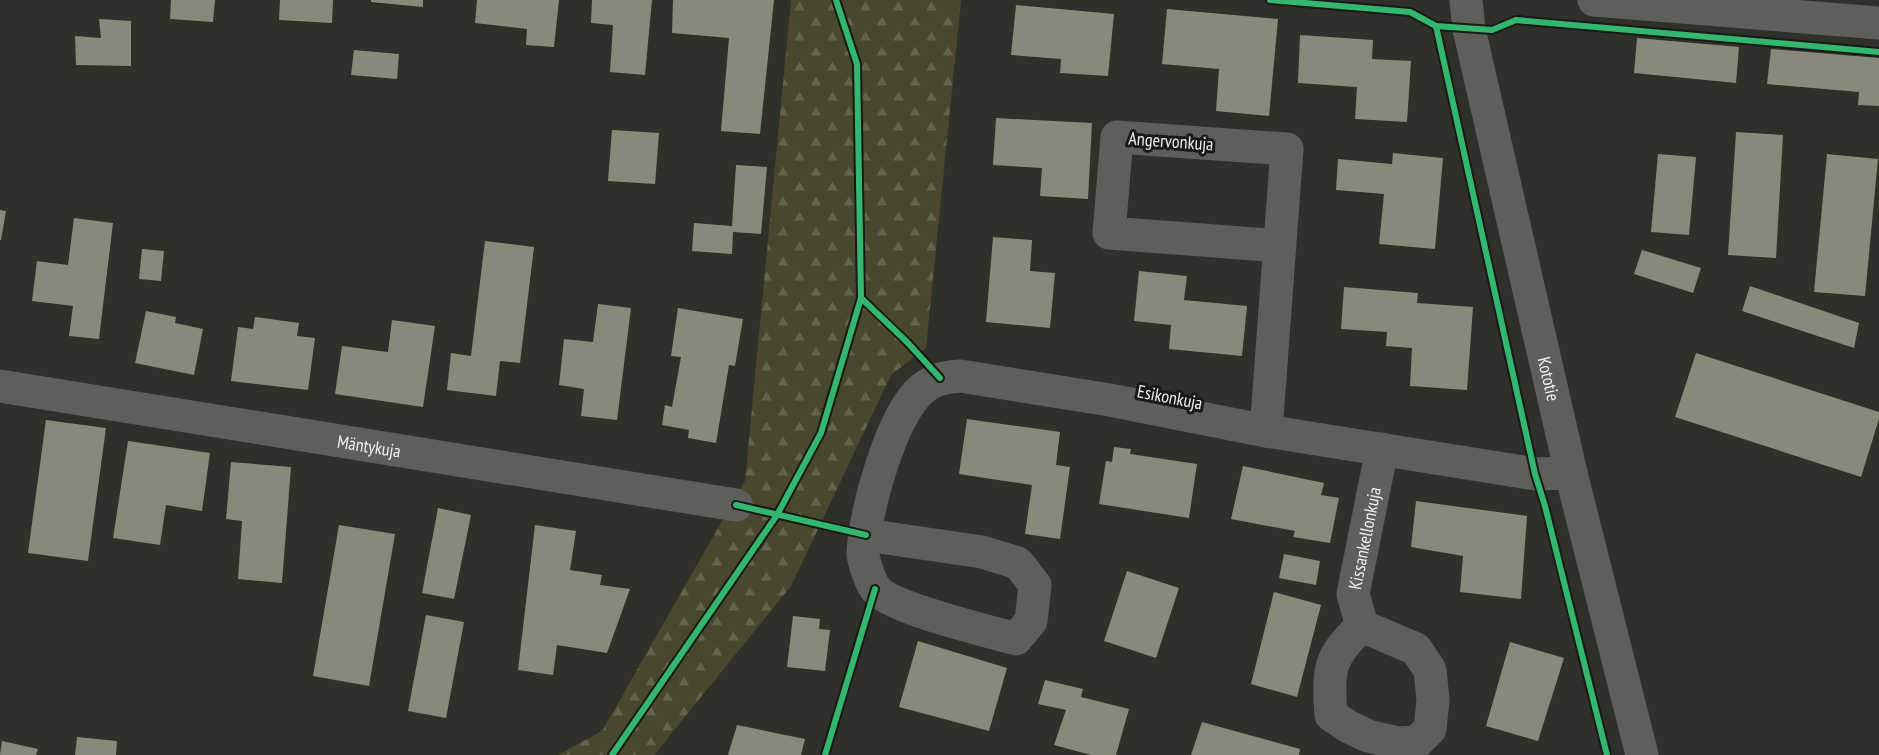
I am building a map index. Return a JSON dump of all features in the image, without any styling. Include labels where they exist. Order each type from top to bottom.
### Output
[{"type":"street","name":"Kototie","points":[[1466,0],[1469,29],[1571,473],[1642,755]]},
{"type":"street","points":[[1594,0],[1879,22]]},
{"type":"street","name":"Angervonkuja","points":[[1266,431],[1280,246],[1287,149],[1117,137],[1109,233],[1280,246]]},
{"type":"street","name":"Esikonkuja","points":[[866,535],[982,552],[1018,563],[1035,585],[1031,621],[1016,639],[899,605],[875,589],[863,557],[866,535],[877,477],[899,419],[921,390],[940,378],[960,376],[1110,400],[1266,431],[1535,474],[1571,473]]},
{"type":"street","name":"Mäntykuja","points":[[0,386],[736,505]]},
{"type":"street","name":"Kissankellonkuja","points":[[1362,626],[1353,594],[1382,449]]},
{"type":"green space","points":[[791,0],[961,0],[926,348],[891,375],[791,586],[654,755],[558,755],[602,731],[745,481]]},
{"type":"building","points":[[171,0],[215,0],[213,22],[170,19]]},
{"type":"building","points":[[280,0],[333,0],[332,23],[279,20]]},
{"type":"building","points":[[371,0],[423,0],[423,7],[371,2]]},
{"type":"building","points":[[477,0],[559,0],[554,47],[526,45],[527,29],[475,23]]},
{"type":"building","points":[[592,0],[652,0],[645,75],[610,72],[613,25],[591,23]]},
{"type":"building","points":[[673,0],[774,0],[760,134],[721,131],[729,38],[672,33]]},
{"type":"building","points":[[1016,5],[1114,14],[1108,76],[1060,73],[1061,59],[1011,55]]},
{"type":"building","points":[[1167,9],[1278,19],[1269,116],[1216,111],[1219,69],[1162,64]]},
{"type":"building","points":[[99,19],[131,21],[131,66],[76,65],[75,36],[101,38]]},
{"type":"building","points":[[1300,35],[1373,40],[1372,59],[1411,61],[1407,122],[1355,119],[1357,87],[1298,83]]},
{"type":"building","points":[[1637,38],[1739,47],[1736,83],[1634,73]]},
{"type":"building","points":[[1771,49],[1879,58],[1879,106],[1858,105],[1859,92],[1767,84]]},
{"type":"building","points":[[354,50],[399,54],[397,79],[351,75]]},
{"type":"building","points":[[996,118],[1092,123],[1088,199],[1040,196],[1042,168],[993,165]]},
{"type":"building","points":[[612,130],[659,133],[655,184],[608,181]]},
{"type":"building","points":[[1736,132],[1783,135],[1776,258],[1728,255]]},
{"type":"building","points":[[1393,153],[1443,158],[1435,249],[1379,244],[1384,194],[1336,190],[1338,159],[1392,164]]},
{"type":"building","points":[[1658,154],[1696,157],[1689,235],[1651,232]]},
{"type":"building","points":[[1827,154],[1878,159],[1865,296],[1814,292]]},
{"type":"building","points":[[736,165],[767,167],[761,234],[733,232],[732,254],[692,251],[694,223],[732,226]]},
{"type":"building","points":[[0,210],[6,211],[1,240],[0,240]]},
{"type":"building","points":[[74,218],[113,223],[99,339],[69,336],[73,306],[32,301],[37,261],[68,265]]},
{"type":"building","points":[[993,237],[1032,240],[1030,271],[1055,273],[1050,328],[986,322]]},
{"type":"building","points":[[485,241],[534,247],[520,363],[500,361],[496,396],[447,390],[451,353],[471,356]]},
{"type":"building","points":[[142,249],[164,251],[161,281],[139,279]]},
{"type":"building","points":[[1642,250],[1701,268],[1693,293],[1634,274]]},
{"type":"building","points":[[1139,271],[1187,276],[1184,300],[1247,306],[1242,356],[1169,349],[1171,325],[1134,321]]},
{"type":"building","points":[[1750,286],[1859,323],[1854,348],[1742,311]]},
{"type":"building","points":[[1344,287],[1418,293],[1417,303],[1473,307],[1467,390],[1410,386],[1412,348],[1386,346],[1387,332],[1341,329]]},
{"type":"building","points":[[598,304],[631,308],[617,420],[581,416],[584,389],[559,385],[564,339],[593,342]]},
{"type":"building","points":[[678,308],[743,319],[735,366],[729,365],[716,443],[688,438],[689,430],[662,425],[665,405],[672,407],[681,357],[671,356]]},
{"type":"building","points":[[146,311],[176,317],[175,323],[203,329],[194,375],[135,363]]},
{"type":"building","points":[[255,317],[299,323],[297,336],[315,338],[308,390],[231,381],[238,327],[253,329]]},
{"type":"building","points":[[392,320],[435,326],[423,407],[335,394],[342,346],[388,352]]},
{"type":"building","points":[[1696,353],[1879,412],[1879,419],[1861,477],[1675,417]]},
{"type":"building","points":[[967,419],[1060,432],[1056,465],[1070,467],[1060,539],[1025,534],[1032,485],[959,474]]},
{"type":"building","points":[[46,420],[106,428],[88,561],[28,553]]},
{"type":"building","points":[[128,441],[210,453],[202,511],[166,505],[160,545],[113,538]]},
{"type":"building","points":[[1114,447],[1131,449],[1130,454],[1197,464],[1189,518],[1099,504],[1106,461],[1112,462]]},
{"type":"building","points":[[231,462],[291,467],[282,583],[238,579],[242,521],[226,519]]},
{"type":"building","points":[[1243,466],[1324,483],[1321,495],[1339,498],[1330,543],[1293,537],[1295,531],[1231,519]]},
{"type":"building","points":[[1416,501],[1527,516],[1521,599],[1460,592],[1463,556],[1411,547]]},
{"type":"building","points":[[438,508],[471,515],[454,599],[422,593]]},
{"type":"building","points":[[339,525],[395,534],[369,686],[313,676]]},
{"type":"building","points":[[535,525],[576,531],[570,570],[602,575],[600,585],[630,589],[607,653],[557,645],[553,675],[518,670]]},
{"type":"building","points":[[1284,554],[1320,561],[1316,585],[1279,578]]},
{"type":"building","points":[[1127,571],[1179,588],[1156,658],[1104,641]]},
{"type":"building","points":[[1274,592],[1321,605],[1297,697],[1251,684]]},
{"type":"building","points":[[426,615],[464,622],[446,718],[408,711]]},
{"type":"building","points":[[793,616],[820,619],[819,629],[830,630],[825,671],[787,667]]},
{"type":"building","points":[[918,641],[1007,668],[989,731],[899,707]]},
{"type":"building","points":[[1510,642],[1564,658],[1538,741],[1486,726]]},
{"type":"building","points":[[1045,680],[1083,689],[1081,697],[1129,709],[1116,755],[1091,755],[1054,745],[1066,710],[1038,704]]},
{"type":"building","points":[[1202,722],[1300,749],[1299,755],[1191,755]]},
{"type":"building","points":[[737,725],[805,739],[801,755],[728,755]]},
{"type":"building","points":[[77,737],[117,741],[116,755],[75,755]]},
{"type":"building","points":[[2,741],[38,749],[36,755],[0,755]]},
{"type":"cycle path","points":[[612,755],[777,515],[821,433],[861,298],[857,64],[836,0]]},
{"type":"cycle path","points":[[1270,0],[1410,12],[1436,26],[1535,474],[1607,755]]},
{"type":"cycle path","points":[[1436,26],[1492,30],[1516,20],[1879,52]]},
{"type":"cycle path","points":[[861,298],[907,342],[940,378]]},
{"type":"cycle path","points":[[736,505],[866,535]]},
{"type":"cycle path","points":[[825,755],[875,589]]}]
